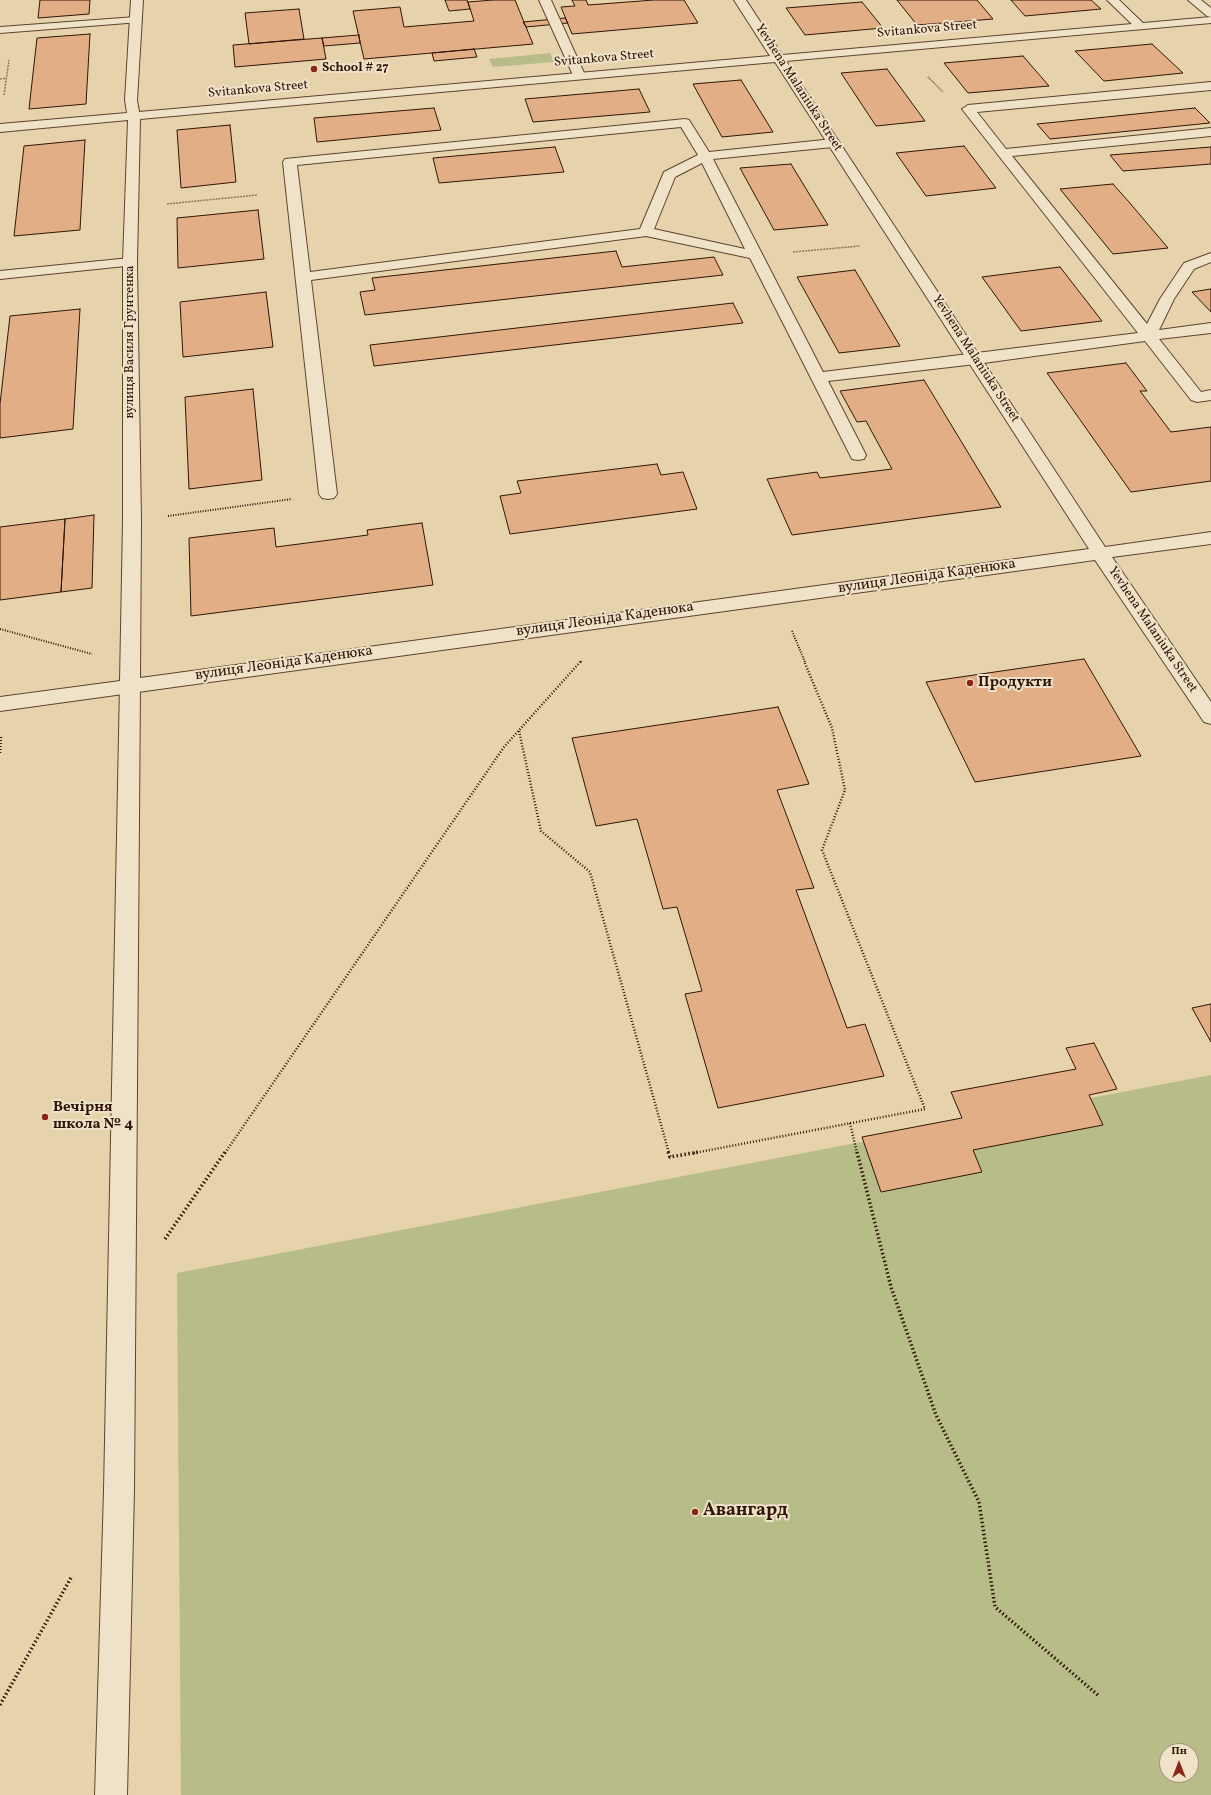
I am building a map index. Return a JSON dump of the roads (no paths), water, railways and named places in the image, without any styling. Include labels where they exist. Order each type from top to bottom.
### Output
[{"type":"street","name":"вулиця Василя Грунтенка","points":[[111,1795],[119,1490],[132,522],[130,262],[134,116],[131,100],[137,0]]},
{"type":"street","points":[[545,0],[578,75]]},
{"type":"street","name":"Yevhena Malaniuka Street","points":[[740,0],[780,59],[833,143],[976,359],[1102,554],[1211,717]]},
{"type":"street","points":[[1113,0],[1140,26]]},
{"type":"street","points":[[1194,0],[1211,14]]},
{"type":"street","points":[[0,30],[136,20]]},
{"type":"street","name":"Svitankova Street","points":[[0,128],[742,60],[780,59],[805,55],[1211,20]]},
{"type":"street","points":[[1211,86],[968,109],[1197,397],[1211,395]]},
{"type":"street","points":[[328,494],[290,162],[686,123],[705,156],[858,455]]},
{"type":"street","points":[[1003,153],[1211,132]]},
{"type":"street","points":[[646,232],[669,175],[705,156],[833,143]]},
{"type":"street","points":[[303,277],[646,232],[755,255]]},
{"type":"street","points":[[1148,337],[1167,299],[1189,266],[1211,257]]},
{"type":"street","points":[[0,275],[130,262]]},
{"type":"street","points":[[818,377],[976,359],[1211,328]]},
{"type":"street","name":"вулиця Леоніда Каденюка","points":[[0,704],[130,684],[1102,554],[1211,538]]},
{"type":"place","name":"School # 27","points":[[314,69]]},
{"type":"place","name":"Продукти","points":[[970,683]]},
{"type":"place","name":"Вечірня школа № 4","points":[[45,1117]]},
{"type":"place","name":"Авангард","points":[[695,1512]]}]
